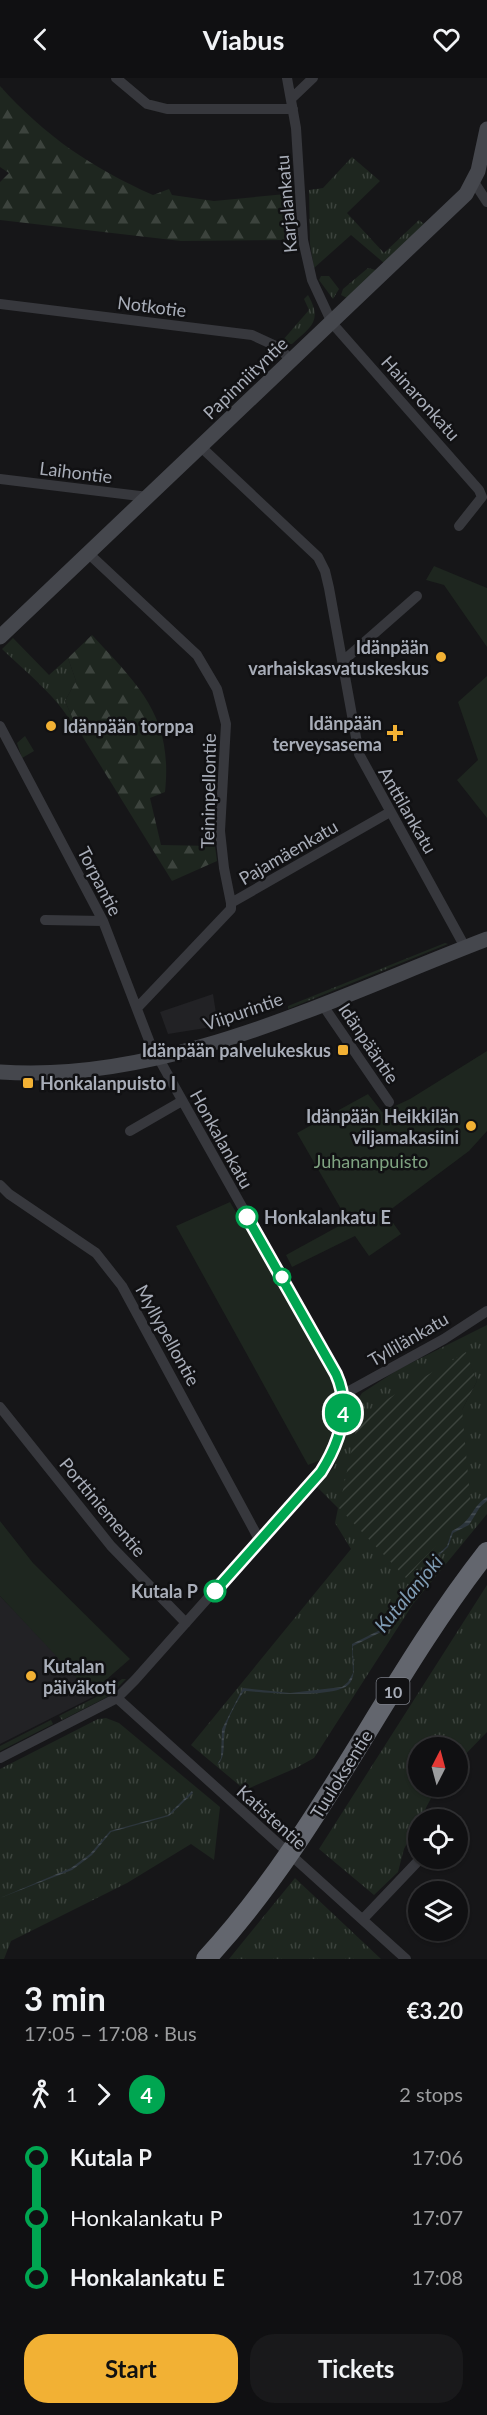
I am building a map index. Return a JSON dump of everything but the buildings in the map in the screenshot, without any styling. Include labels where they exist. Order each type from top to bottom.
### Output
[{"type":"highway","name":"Tuuloksentie","points":[[206,1959],[231,1932],[305,1832],[414,1657],[487,1552]]},
{"type":"street","points":[[116,78],[147,104],[167,109],[293,104],[313,78]]},
{"type":"street","name":"Karjalankatu","points":[[287,78],[293,104],[303,240],[312,280],[332,323]]},
{"type":"street","name":"Papinniityntie","points":[[0,637],[460,200],[474,182],[487,129]]},
{"type":"street","points":[[474,182],[487,202]]},
{"type":"street","name":"Notkotie","points":[[0,304],[252,335],[278,347],[291,360]]},
{"type":"street","name":"Hainaronkatu","points":[[332,323],[464,470],[482,497],[459,526]]},
{"type":"street","name":"Anttilankatu","points":[[201,447],[318,557],[325,571],[359,754],[465,947]]},
{"type":"street","name":"Laihontie","points":[[0,479],[148,497]]},
{"type":"street","name":"Teininpellontie","points":[[89,554],[197,655],[217,689],[226,724],[220,831],[231,903]]},
{"type":"street","points":[[342,662],[417,596]]},
{"type":"street","name":"Torpantie","points":[[0,726],[103,921],[158,1057]]},
{"type":"street","name":"Pajamäenkatu","points":[[137,1008],[231,909],[231,903],[390,812]]},
{"type":"street","points":[[45,920],[103,921]]},
{"type":"street","name":"Viipurintie","points":[[0,1072],[68,1072],[158,1057],[236,1035],[487,939]]},
{"type":"street","name":"Idänpääntie","points":[[322,1004],[389,1102]]},
{"type":"street","name":"Honkalankatu","points":[[158,1057],[336,1374],[344,1394]]},
{"type":"street","points":[[130,1131],[182,1101]]},
{"type":"street","name":"Myllypellontie","points":[[0,1185],[9,1194],[96,1253],[122,1286],[260,1541]]},
{"type":"street","name":"Tyllilänkatu","points":[[344,1394],[444,1339],[487,1311]]},
{"type":"street","points":[[0,1758],[117,1698],[308,1488],[332,1455],[339,1432],[344,1394]]},
{"type":"street","name":"Porttiniementie","points":[[0,1407],[111,1546],[186,1623]]},
{"type":"street","name":"Katistentie","points":[[117,1698],[406,1959]]},
{"type":"street","points":[[363,1919],[411,1869]]},
{"type":"shaded area","points":[[213,994],[218,1026],[168,1034],[160,1012]]},
{"type":"shaded area","points":[[0,1596],[97,1695],[0,1744]]},
{"type":"green space","points":[[0,86],[34,120],[70,149],[110,174],[153,195],[169,189],[172,195],[214,201],[286,194],[292,240],[181,241],[0,220],[0,182],[9,173],[0,167]]},
{"type":"green space","points":[[352,157],[380,181],[347,213],[384,253],[419,220],[424,224],[384,263],[351,235],[314,268],[310,244],[309,190],[323,188]]},
{"type":"green space","points":[[368,268],[376,270],[347,298],[341,295],[343,289]]},
{"type":"green space","points":[[321,276],[329,276],[339,289],[333,299],[319,280]]},
{"type":"green space","points":[[308,295],[314,311],[313,323],[292,344],[286,344],[283,340],[309,310],[304,299]]},
{"type":"green space","points":[[434,566],[487,588],[487,647],[444,585],[426,580]]},
{"type":"green space","points":[[92,635],[138,688],[150,705],[158,723],[164,743],[165,792],[150,798],[161,845],[215,846],[217,861],[172,881],[76,726],[65,701],[76,681],[68,658]]},
{"type":"green space","points":[[13,638],[49,675],[68,658],[76,681],[65,701],[76,726],[74,727],[50,695],[2,649]]},
{"type":"green space","points":[[487,676],[487,818],[457,780],[478,760],[458,702]]},
{"type":"green space","points":[[25,736],[34,751],[22,758],[17,743]]},
{"type":"green space","points":[[445,943],[448,944],[288,1009],[288,1006]]},
{"type":"green space","name":"Juhananpuisto","points":[[487,1051],[487,1131],[469,1151],[386,1213],[401,1234],[369,1256],[355,1236],[292,1267],[286,1255],[348,1221],[297,1133],[368,1094],[382,1112],[410,1099]]},
{"type":"green space","points":[[230,1202],[335,1380],[336,1411],[329,1441],[321,1460],[308,1465],[176,1226]]},
{"type":"green space","points":[[487,1325],[487,1514],[413,1604],[314,1758],[245,1790],[191,1745],[351,1549],[335,1523],[338,1508],[317,1487],[334,1467],[353,1407],[362,1393],[399,1369]],"holes":[[[465,1352],[477,1381],[462,1410]]]},
{"type":"green space","points":[[466,1352],[477,1381],[462,1410],[471,1507],[406,1578],[339,1508],[359,1416]]},
{"type":"green space","points":[[0,1521],[33,1563],[130,1659],[91,1693],[0,1596]]},
{"type":"green space","points":[[487,1585],[487,1732],[468,1752],[468,1737],[408,1737],[408,1797],[432,1797],[425,1809],[408,1809],[408,1841],[398,1872],[374,1895],[319,1849]]},
{"type":"green space","points":[[122,1679],[126,1679],[109,1696],[62,1720],[59,1716],[104,1693]]},
{"type":"green space","points":[[106,1718],[119,1723],[220,1807],[214,1860],[191,1844],[127,1883],[11,1941],[4,1959],[0,1959],[0,1769],[98,1719]]},
{"type":"green space","points":[[51,1720],[53,1724],[0,1751],[0,1746]]},
{"type":"green space","points":[[295,1878],[381,1959],[229,1959]]},
{"type":"water","name":"Kutalanjoki","points":[[487,1497],[487,1501],[480,1507],[469,1525],[453,1533],[448,1547],[428,1566],[381,1632],[353,1646],[354,1670],[350,1683],[342,1688],[330,1692],[290,1693],[342,1687],[348,1682],[353,1673],[352,1644],[380,1630],[427,1565],[447,1546],[452,1531],[464,1523],[477,1505]]},
{"type":"water","points":[[243,1688],[290,1693],[244,1691],[228,1720],[223,1754],[220,1762],[217,1765],[221,1758],[222,1729]]},
{"type":"water","points":[[192,1791],[193,1793],[169,1816],[111,1832],[92,1855],[72,1870],[0,1898],[71,1868],[90,1854],[110,1831],[168,1815]]},
{"type":"bus line","name":"4","points":[[215,1591],[321,1472],[332,1455],[344,1406],[344,1394],[336,1374],[247,1217]]},
{"type":"place","name":"Idänpään varhaiskasvatuskeskus","points":[[441,657]]},
{"type":"place","name":"Idänpään torppa","points":[[51,726]]},
{"type":"place","name":"Idänpään terveysasema","points":[[395,733]]},
{"type":"place","name":"Idänpään palvelukeskus","points":[[343,1050]]},
{"type":"place","name":"Honkalanpuisto I","points":[[28,1083]]},
{"type":"place","name":"Idänpään Heikkilän viljamakasiini","points":[[471,1126]]},
{"type":"place","name":"Honkalankatu E","points":[[247,1217]]},
{"type":"place","name":"Kutala P","points":[[215,1591]]},
{"type":"place","name":"Kutalan päiväkoti","points":[[31,1676]]}]
